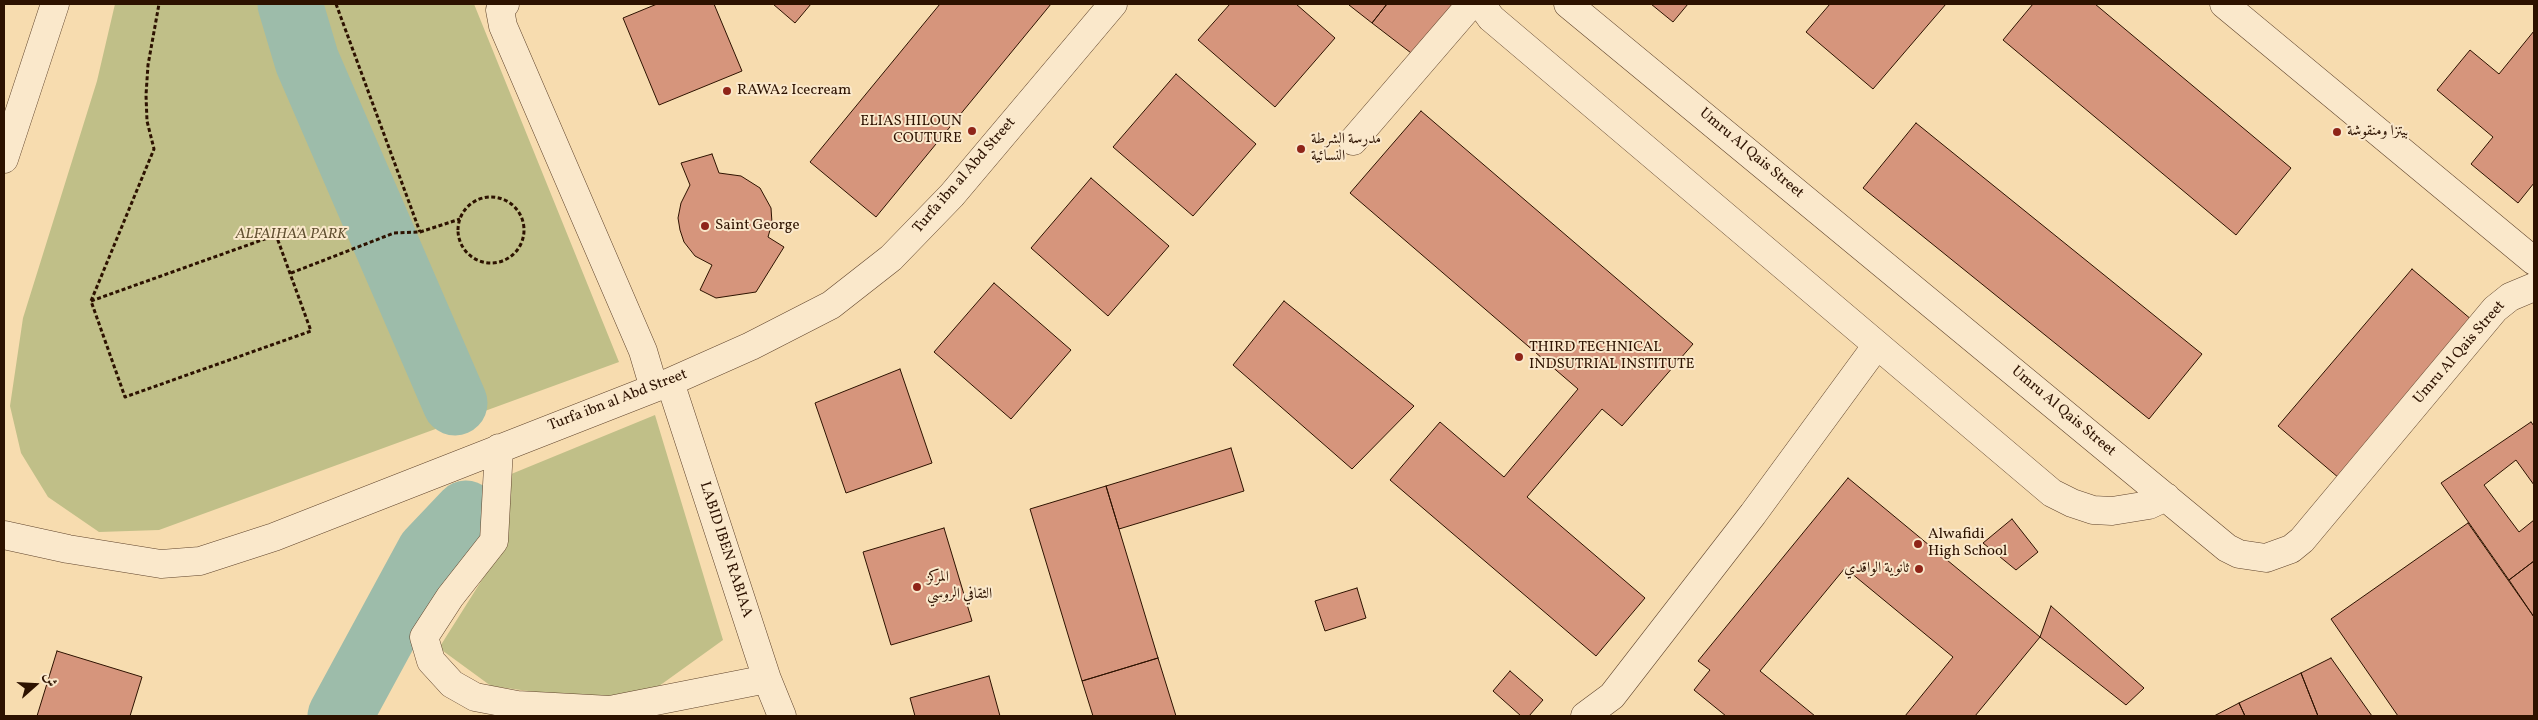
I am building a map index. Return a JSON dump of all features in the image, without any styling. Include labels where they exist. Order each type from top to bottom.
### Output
[{"type":"street","points":[[4,160],[56,4]]},
{"type":"street","name":"LABID IBEN RABIAA","points":[[505,4],[500,10],[503,26],[643,350],[662,385],[767,680],[782,716]]},
{"type":"street","name":"Turfa ibn al Abd Street","points":[[8,530],[68,549],[161,564],[200,561],[274,537],[662,385],[751,346],[831,305],[891,258],[952,195],[1112,4]]},
{"type":"street","points":[[1352,141],[1471,4]]},
{"type":"street","points":[[1481,4],[1491,18],[2052,493],[2072,503],[2093,510],[2112,512],[2149,505],[2166,497]]},
{"type":"street","name":"Umru Al Qais Street","points":[[1568,4],[2227,548],[2239,554],[2266,558],[2291,549],[2302,540],[2495,309],[2510,297],[2534,287]]},
{"type":"street","points":[[2224,4],[2534,261]]},
{"type":"street","points":[[1585,716],[1612,696],[1753,514],[1877,345]]},
{"type":"street","points":[[499,448],[494,542],[450,597],[424,637],[432,661],[452,684],[475,697],[517,705],[610,710],[767,680]]},
{"type":"path","points":[[92,301],[276,235],[311,330],[125,397],[92,301],[154,149],[147,121],[146,95],[148,65],[159,4]]},
{"type":"path","points":[[336,4],[420,232]]},
{"type":"path","points":[[291,273],[394,233],[420,232],[460,219],[469,206],[482,198],[503,199],[512,205],[521,217],[524,232],[521,243],[515,252],[496,263],[474,258],[466,251],[460,241],[460,219]]},
{"type":"green space","name":"ALFAIHA'A PARK","points":[[115,4],[474,4],[619,362],[159,530],[99,532],[48,497],[21,453],[10,406],[23,318],[97,81]]},
{"type":"green space","points":[[655,415],[723,640],[641,699],[588,699],[491,686],[439,648],[504,545],[504,477]]},
{"type":"building","points":[[657,4],[714,4],[742,71],[659,105],[623,18]]},
{"type":"building","points":[[773,4],[811,4],[795,23]]},
{"type":"building","points":[[940,4],[1051,4],[876,217],[810,162]]},
{"type":"building","points":[[1230,4],[1296,4],[1335,38],[1275,107],[1198,40]]},
{"type":"building","points":[[1350,4],[1387,4],[1372,23]]},
{"type":"building","points":[[1387,4],[1454,4],[1415,56],[1372,23]]},
{"type":"building","points":[[1651,4],[1688,4],[1673,22]]},
{"type":"building","points":[[1830,4],[1946,4],[1873,89],[1806,32]]},
{"type":"building","points":[[2033,4],[2095,4],[2291,168],[2236,235],[2003,40]]},
{"type":"building","points":[[2534,31],[2534,183],[2518,203],[2471,164],[2493,137],[2437,90],[2470,50],[2499,74]]},
{"type":"building","points":[[1176,74],[1256,144],[1193,216],[1113,147]]},
{"type":"building","points":[[1421,111],[1693,344],[1622,426],[1602,409],[1527,497],[1645,598],[1596,656],[1390,480],[1440,422],[1504,477],[1578,389],[1350,193]]},
{"type":"building","points":[[1916,123],[2202,354],[2149,419],[1863,188]]},
{"type":"building","points":[[712,154],[719,173],[741,176],[760,188],[771,208],[772,223],[768,237],[784,247],[756,292],[716,298],[700,290],[712,265],[695,256],[684,242],[680,230],[678,218],[681,203],[690,185],[681,163]]},
{"type":"building","points":[[1091,178],[1169,246],[1108,316],[1031,248]]},
{"type":"building","points":[[2412,269],[2479,326],[2346,484],[2278,426]]},
{"type":"building","points":[[994,283],[1071,350],[1011,419],[934,352]]},
{"type":"building","points":[[1284,301],[1414,406],[1352,469],[1233,365]]},
{"type":"building","points":[[900,369],[932,463],[846,493],[815,403]]},
{"type":"building","points":[[2531,422],[2534,426],[2534,485],[2516,460],[2484,485],[2519,532],[2534,520],[2534,561],[2509,580],[2441,483]]},
{"type":"building","points":[[1231,448],[1244,491],[1119,529],[1106,486]]},
{"type":"building","points":[[1848,478],[2040,637],[1975,716],[1905,716],[1953,657],[1845,568],[1760,671],[1815,716],[1726,716],[1694,690],[1710,670],[1698,661]]},
{"type":"building","points":[[1106,486],[1158,658],[1082,681],[1030,509]]},
{"type":"building","points":[[2012,519],[2038,552],[2016,570],[1983,543]]},
{"type":"building","points":[[2468,523],[2534,617],[2534,716],[2398,716],[2331,619]]},
{"type":"building","name":"المركز الثقافي الروسي","points":[[944,528],[972,621],[891,645],[863,552]]},
{"type":"building","points":[[2534,561],[2534,617],[2509,580]]},
{"type":"building","points":[[1357,588],[1366,618],[1325,631],[1315,601]]},
{"type":"building","points":[[2051,606],[2144,688],[2126,705],[2040,637]]},
{"type":"building","points":[[57,651],[142,677],[130,716],[37,716]]},
{"type":"building","points":[[1158,658],[1176,716],[1093,716],[1082,681]]},
{"type":"building","points":[[2331,658],[2372,716],[2318,716],[2301,673]]},
{"type":"building","points":[[1510,671],[1543,700],[1529,716],[1521,716],[1493,691]]},
{"type":"building","points":[[2301,673],[2318,716],[2245,716],[2239,703]]},
{"type":"building","points":[[989,676],[1000,716],[915,716],[910,698]]},
{"type":"building","points":[[2239,703],[2245,716],[2214,716]]},
{"type":"waterway","points":[[290,4],[307,61],[455,403]]},
{"type":"waterway","points":[[340,716],[429,552],[466,513]]},
{"type":"place","name":"RAWA2 Icecream","points":[[727,91]]},
{"type":"place","name":"ELIAS HILOUN COUTURE","points":[[972,131]]},
{"type":"place","name":"بيتزا ومنقوشة","points":[[2337,132]]},
{"type":"place","name":"مدرسة الشرطة النسائية","points":[[1301,149]]},
{"type":"place","name":"Saint George","points":[[705,226]]},
{"type":"place","name":"THIRD TECHNICAL INDSUTRIAL INSTITUTE","points":[[1519,357]]},
{"type":"place","name":"Alwafidi High School","points":[[1918,544]]},
{"type":"place","name":"ثانوية الواقدي","points":[[1919,569]]},
{"type":"place","name":"المركز الثقافي الروسي","points":[[917,587]]}]
